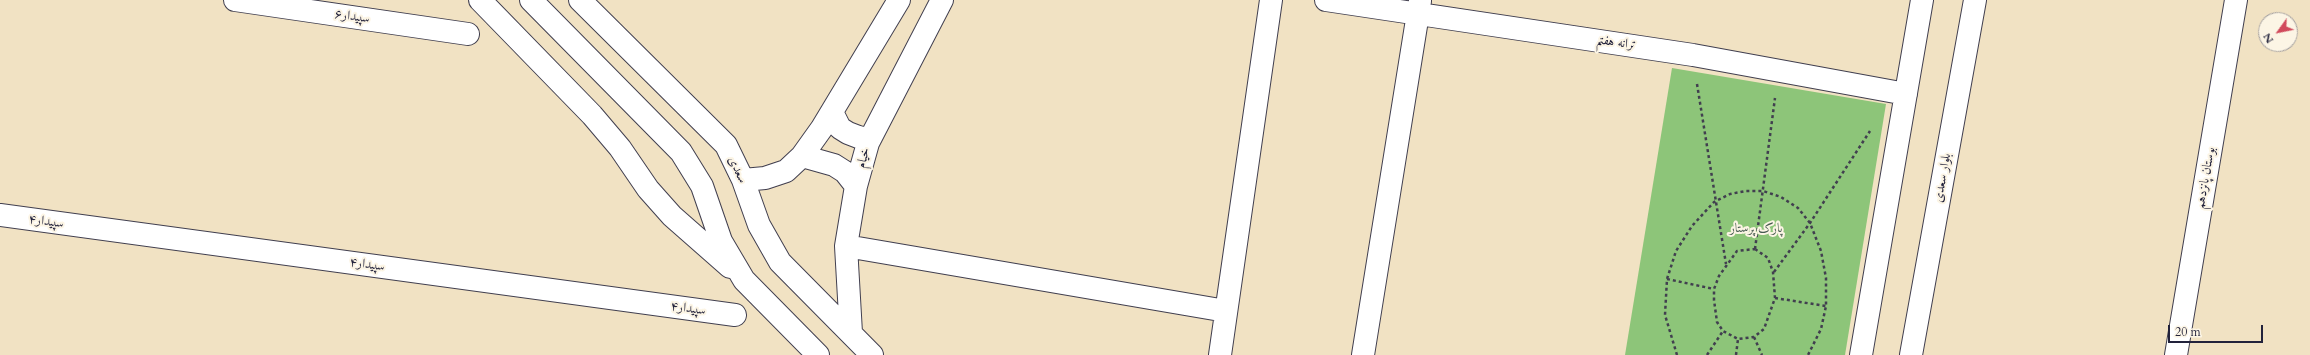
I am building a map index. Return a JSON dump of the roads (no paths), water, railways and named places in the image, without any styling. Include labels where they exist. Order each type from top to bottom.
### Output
[{"type":"street","name":"سپیدار۶","points":[[236,0],[468,34]]},
{"type":"street","points":[[480,0],[592,115],[620,148],[648,189],[672,216],[744,280],[818,355]]},
{"type":"street","points":[[531,0],[681,152],[702,186],[721,241],[744,280]]},
{"type":"street","name":"سعدی","points":[[580,0],[726,145],[743,180],[759,225],[780,262],[872,355]]},
{"type":"street","points":[[743,180],[765,178],[786,171],[802,156],[832,112],[899,0]]},
{"type":"street","name":"خیام","points":[[851,333],[846,246],[856,186],[871,137],[942,0]]},
{"type":"street","points":[[1220,355],[1271,0]]},
{"type":"street","name":"ترانه هفتم","points":[[1326,0],[1419,7],[1779,70],[1906,94]]},
{"type":"street","points":[[1861,355],[1922,0]]},
{"type":"street","name":"بلوار سعدی","points":[[1911,355],[1975,0]]},
{"type":"street","name":"بوستان پانزدهم","points":[[2176,355],[2236,0]]},
{"type":"street","points":[[1363,355],[1419,7]]},
{"type":"street","points":[[832,112],[840,128],[861,138],[871,137]]},
{"type":"street","points":[[802,156],[834,165],[845,172],[856,186]]},
{"type":"street","name":"سپیدار۴","points":[[0,215],[735,315]]},
{"type":"street","points":[[846,246],[1226,311]]},
{"type":"park label","name":"پارک پرستار","points":[[1756,229]]}]
